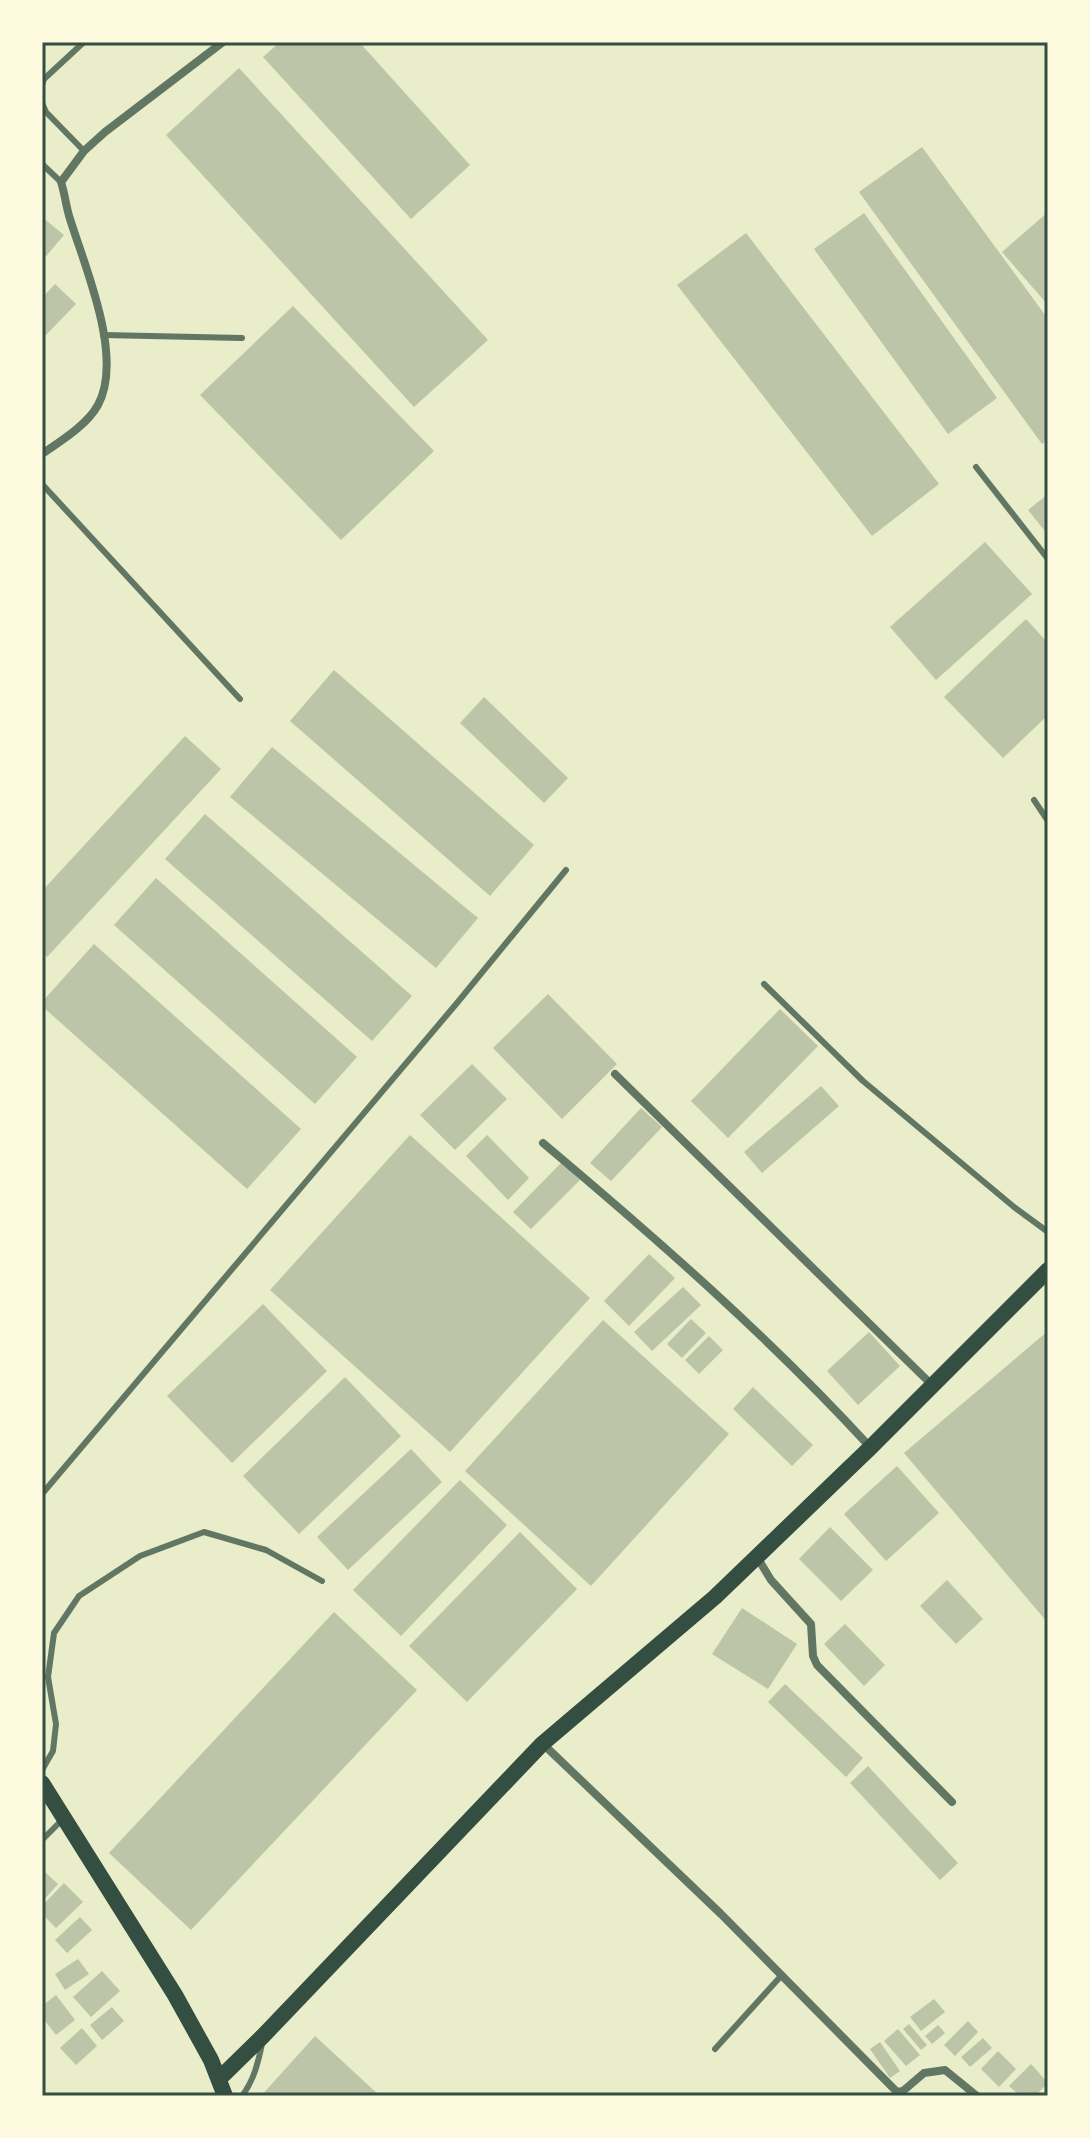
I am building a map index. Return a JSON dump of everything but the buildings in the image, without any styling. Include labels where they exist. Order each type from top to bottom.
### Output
[{"type":"main road","points":[[219,2079],[542,1744],[715,1597],[1048,1270]]},
{"type":"main road","points":[[42,1783],[175,1995],[211,2060],[225,2096]]},
{"type":"street","points":[[42,454],[65,438],[96,408],[104,390],[106,374],[97,295],[69,216],[61,182],[84,151],[223,42]]},
{"type":"street","points":[[615,1074],[932,1385]]},
{"type":"street","points":[[543,1143],[651,1234],[750,1324],[870,1448]]},
{"type":"street","points":[[757,1557],[771,1580],[811,1624],[813,1656],[817,1665],[952,1802]]},
{"type":"street","points":[[542,1744],[721,1914],[897,2092],[903,2091],[924,2073],[945,2070],[977,2096]]},
{"type":"lane","points":[[42,85],[44,79],[84,42]]},
{"type":"lane","points":[[42,103],[46,112],[84,151]]},
{"type":"lane","points":[[42,164],[61,182]]},
{"type":"lane","points":[[103,335],[242,338]]},
{"type":"lane","points":[[976,467],[1048,559]]},
{"type":"lane","points":[[42,484],[240,699]]},
{"type":"lane","points":[[1034,800],[1048,821]]},
{"type":"lane","points":[[42,1494],[566,870]]},
{"type":"lane","points":[[764,984],[863,1081],[1048,1232]]},
{"type":"lane","points":[[42,1770],[53,1751],[56,1724],[48,1677],[54,1633],[79,1596],[140,1556],[204,1532],[266,1550],[322,1581]]},
{"type":"lane","points":[[42,1840],[64,1818]]},
{"type":"lane","points":[[715,2049],[781,1976]]},
{"type":"lane","points":[[242,2096],[257,2066],[263,2036]]}]
